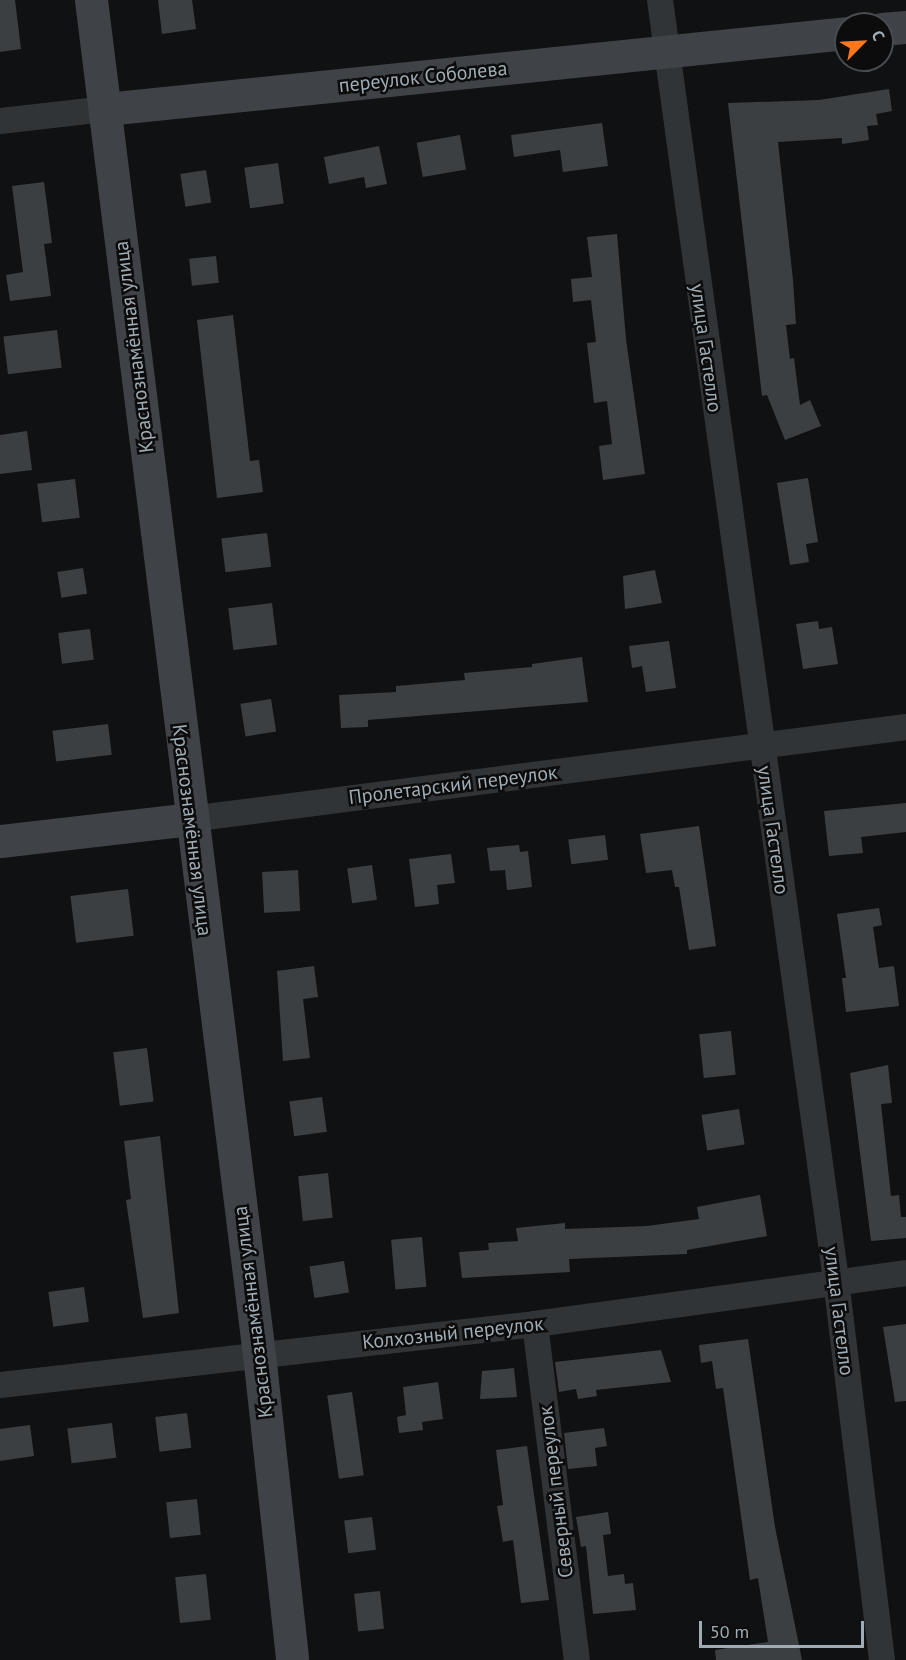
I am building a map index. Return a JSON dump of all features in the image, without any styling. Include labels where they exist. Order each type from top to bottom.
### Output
[{"type":"main road","name":"Краснознамённая улица","points":[[91,0],[106,109],[190,819],[259,1354],[292,1660]]},
{"type":"main road","name":"переулок Соболева","points":[[106,109],[834,34]]},
{"type":"main road","name":"Пролетарский переулок","points":[[0,841],[190,819]]},
{"type":"street","name":"улица Гастелло","points":[[660,0],[836,1280],[882,1660]]},
{"type":"street","name":"переулок Соболева","points":[[0,121],[106,109]]},
{"type":"street","name":"Пролетарский переулок","points":[[190,819],[906,727]]},
{"type":"street","name":"Колхозный переулок","points":[[0,1385],[536,1324],[836,1280],[906,1273]]},
{"type":"street","name":"Северный переулок","points":[[536,1324],[577,1660]]},
{"type":"building","points":[[0,0],[15,0],[21,49],[0,52]]},
{"type":"building","points":[[158,0],[192,0],[196,29],[162,34]]},
{"type":"building","points":[[889,89],[892,111],[876,114],[878,125],[867,126],[869,140],[842,144],[842,138],[778,142],[796,324],[786,325],[790,359],[794,358],[800,405],[810,400],[821,426],[785,440],[767,395],[762,396],[728,103],[819,100]]},
{"type":"building","points":[[602,123],[608,166],[563,172],[560,150],[514,157],[511,135]]},
{"type":"building","points":[[460,135],[466,169],[423,177],[417,143]]},
{"type":"building","points":[[379,146],[387,184],[366,188],[364,177],[329,184],[324,157]]},
{"type":"building","points":[[278,163],[284,204],[250,208],[244,168]]},
{"type":"building","points":[[206,170],[211,203],[185,207],[180,174]]},
{"type":"building","points":[[44,182],[52,243],[44,244],[51,296],[10,301],[6,275],[23,272],[12,186]]},
{"type":"building","points":[[617,234],[626,339],[645,474],[603,480],[599,446],[612,444],[607,401],[594,403],[587,343],[596,342],[591,300],[573,302],[571,279],[592,277],[587,237]]},
{"type":"building","points":[[216,256],[219,283],[192,286],[189,259]]},
{"type":"building","points":[[233,315],[250,461],[259,460],[263,492],[217,498],[197,320]]},
{"type":"building","points":[[57,330],[62,368],[8,374],[3,337]]},
{"type":"building","points":[[27,431],[32,470],[0,474],[0,435]]},
{"type":"building","points":[[808,478],[818,542],[806,544],[809,562],[790,565],[777,483]]},
{"type":"building","points":[[75,479],[80,518],[42,522],[37,484]]},
{"type":"building","points":[[267,533],[271,567],[225,572],[221,539]]},
{"type":"building","points":[[83,568],[87,594],[61,598],[57,572]]},
{"type":"building","points":[[655,570],[662,603],[625,609],[623,576]]},
{"type":"building","points":[[272,603],[277,645],[233,650],[228,608]]},
{"type":"building","points":[[818,621],[819,629],[832,627],[838,664],[803,669],[796,624]]},
{"type":"building","points":[[90,629],[94,660],[62,664],[58,633]]},
{"type":"building","points":[[669,641],[676,688],[646,692],[642,666],[632,668],[629,646]]},
{"type":"building","points":[[582,657],[588,702],[368,720],[368,727],[341,728],[339,695],[396,692],[396,686],[465,680],[464,673],[532,667],[532,664]]},
{"type":"building","points":[[271,699],[276,732],[246,736],[240,704]]},
{"type":"building","points":[[108,724],[112,755],[56,762],[52,731]]},
{"type":"building","points":[[906,803],[906,832],[861,837],[863,853],[829,856],[824,811]]},
{"type":"building","points":[[699,826],[716,946],[689,950],[679,887],[675,887],[672,870],[646,873],[640,834]]},
{"type":"building","points":[[605,835],[608,860],[571,864],[568,840]]},
{"type":"building","points":[[519,845],[520,852],[528,851],[532,887],[507,890],[505,870],[490,871],[487,848]]},
{"type":"building","points":[[451,854],[455,883],[437,885],[439,904],[415,907],[409,859]]},
{"type":"building","points":[[372,865],[377,900],[352,903],[347,868]]},
{"type":"building","points":[[298,870],[300,911],[264,913],[262,872]]},
{"type":"building","points":[[128,889],[134,936],[76,943],[70,896]]},
{"type":"building","points":[[879,908],[882,925],[873,927],[879,968],[894,966],[899,1006],[846,1012],[842,978],[846,978],[837,914]]},
{"type":"building","points":[[314,966],[318,997],[303,999],[310,1058],[283,1061],[277,971]]},
{"type":"building","points":[[731,1031],[736,1075],[704,1078],[699,1034]]},
{"type":"building","points":[[147,1048],[154,1102],[120,1106],[113,1052]]},
{"type":"building","points":[[888,1065],[892,1103],[881,1104],[891,1196],[899,1195],[901,1217],[906,1217],[906,1238],[871,1241],[850,1073]]},
{"type":"building","points":[[322,1097],[327,1132],[294,1136],[289,1102]]},
{"type":"building","points":[[739,1109],[745,1145],[707,1151],[701,1115]]},
{"type":"building","points":[[160,1136],[179,1313],[143,1318],[126,1200],[131,1199],[124,1141]]},
{"type":"building","points":[[328,1173],[333,1218],[303,1221],[298,1176]]},
{"type":"building","points":[[760,1195],[767,1236],[687,1250],[687,1254],[569,1259],[570,1272],[462,1278],[459,1252],[489,1250],[488,1243],[518,1241],[516,1228],[565,1223],[565,1229],[647,1226],[699,1219],[697,1207]]},
{"type":"building","points":[[422,1237],[426,1287],[395,1290],[391,1240]]},
{"type":"building","points":[[344,1261],[349,1293],[314,1298],[309,1266]]},
{"type":"building","points":[[84,1287],[89,1322],[53,1327],[48,1292]]},
{"type":"building","points":[[906,1324],[906,1401],[895,1402],[883,1327]]},
{"type":"building","points":[[748,1339],[775,1527],[802,1660],[716,1660],[715,1650],[768,1642],[758,1578],[750,1580],[723,1388],[716,1389],[712,1361],[701,1363],[699,1345]]},
{"type":"building","points":[[661,1350],[671,1382],[596,1390],[597,1396],[578,1399],[576,1389],[559,1392],[555,1362]]},
{"type":"building","points":[[514,1368],[517,1397],[480,1399],[482,1371]]},
{"type":"building","points":[[438,1382],[443,1419],[422,1422],[423,1430],[399,1433],[397,1417],[406,1415],[403,1387]]},
{"type":"building","points":[[352,1392],[364,1475],[339,1479],[327,1395]]},
{"type":"building","points":[[187,1413],[191,1448],[160,1452],[155,1417]]},
{"type":"building","points":[[112,1423],[116,1458],[72,1463],[67,1428]]},
{"type":"building","points":[[30,1425],[34,1456],[0,1461],[0,1429]]},
{"type":"building","points":[[604,1428],[607,1446],[595,1448],[597,1466],[568,1469],[564,1433]]},
{"type":"building","points":[[527,1446],[549,1600],[521,1603],[513,1540],[503,1542],[497,1506],[503,1505],[496,1450]]},
{"type":"building","points":[[197,1499],[201,1535],[170,1538],[166,1502]]},
{"type":"building","points":[[608,1512],[611,1534],[603,1535],[608,1576],[624,1574],[625,1584],[633,1583],[636,1610],[593,1614],[586,1546],[581,1547],[576,1517]]},
{"type":"building","points":[[372,1517],[376,1550],[348,1553],[344,1520]]},
{"type":"building","points":[[206,1574],[211,1620],[180,1623],[175,1577]]},
{"type":"building","points":[[380,1591],[384,1629],[358,1632],[354,1594]]}]
